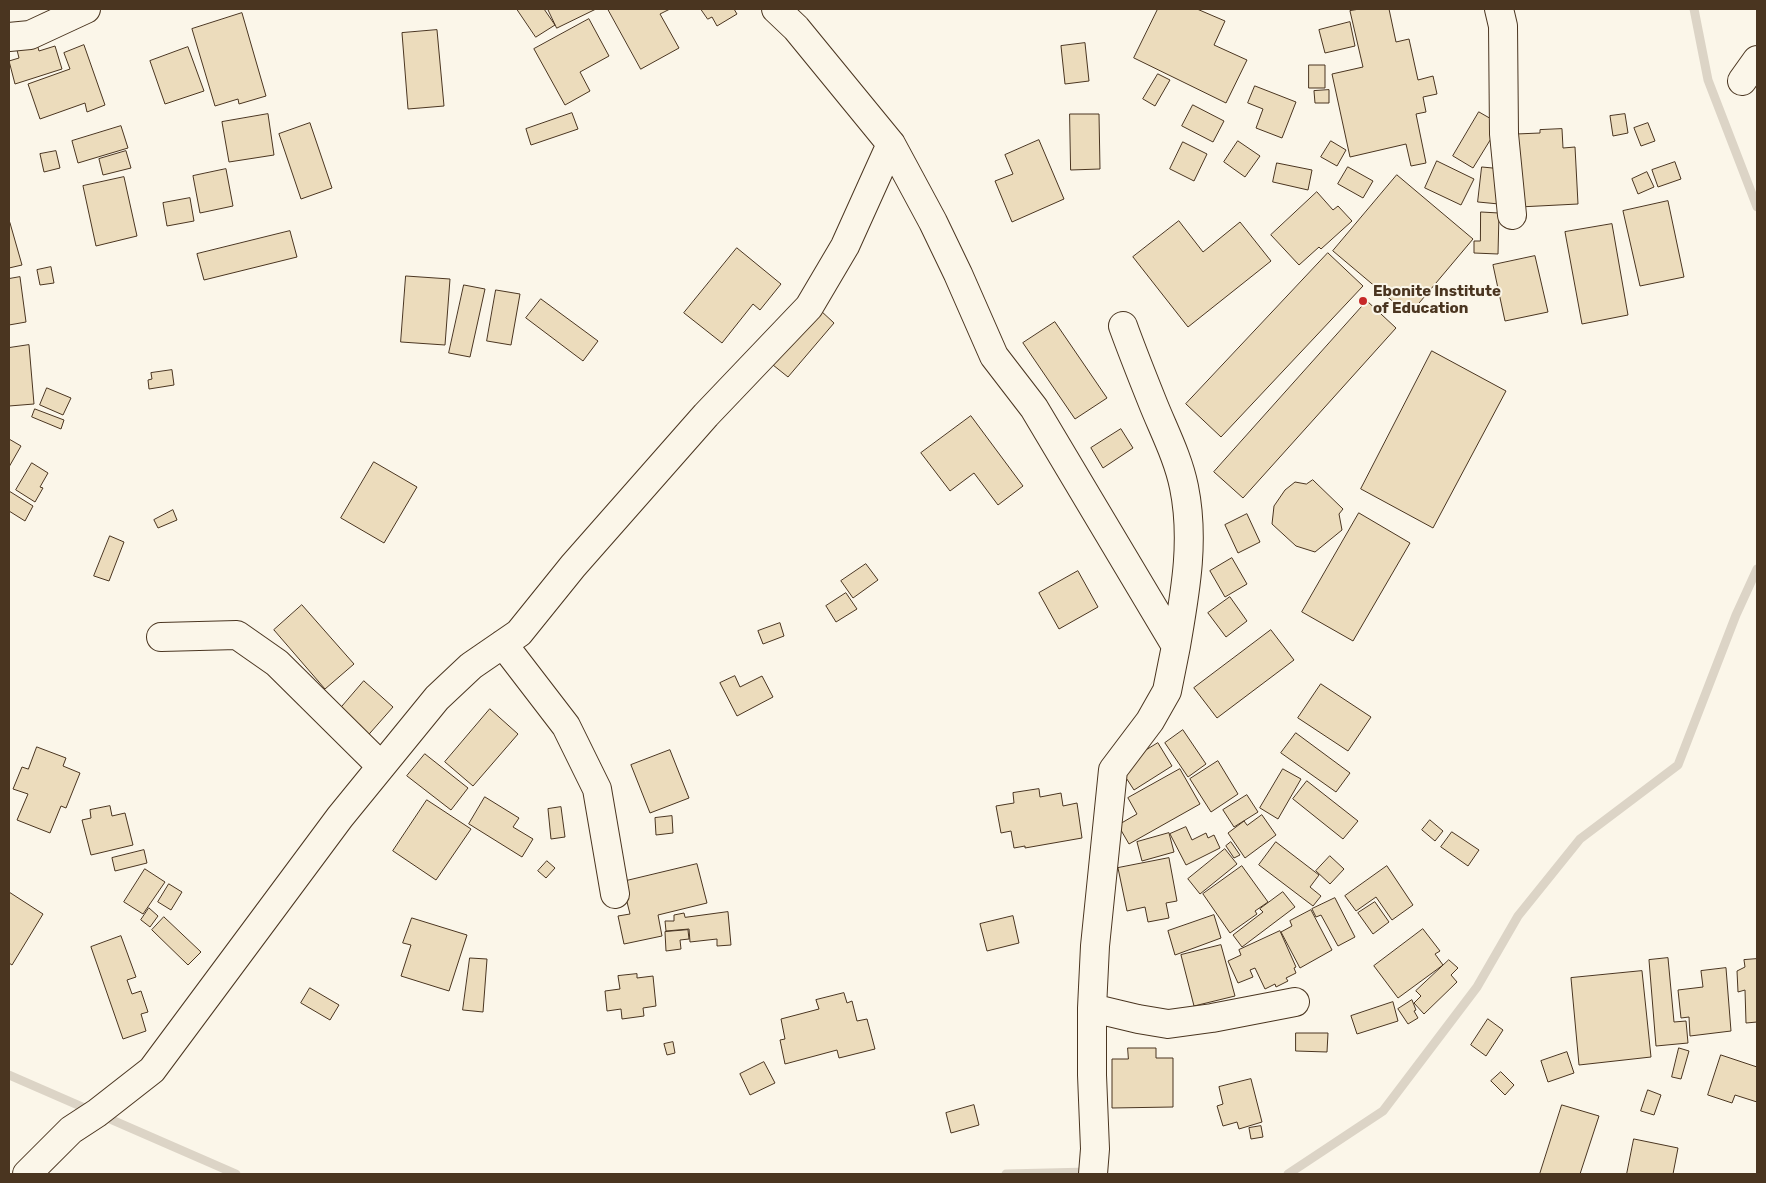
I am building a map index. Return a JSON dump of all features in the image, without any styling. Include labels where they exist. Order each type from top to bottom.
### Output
[{"type":"street","points":[[9,38],[30,35],[86,9]]},
{"type":"street","points":[[776,9],[796,28],[891,144],[933,222],[994,356],[1034,408],[1176,646]]},
{"type":"street","points":[[1500,9],[1503,26],[1504,134],[1512,215]]},
{"type":"street","points":[[27,1174],[71,1130],[97,1113],[152,1070],[257,927],[381,766],[437,698],[471,666],[520,633],[573,566],[706,415],[810,306],[845,246],[891,144]]},
{"type":"street","points":[[1093,1174],[1092,1008],[1095,946],[1113,770],[1150,721],[1167,691],[1185,598],[1189,560],[1189,532],[1184,486],[1171,447],[1123,326]]},
{"type":"street","points":[[161,637],[237,635],[277,663],[381,766]]},
{"type":"street","points":[[503,644],[566,726],[596,789],[616,894]]},
{"type":"street","points":[[1092,1008],[1168,1024],[1212,1018],[1295,1002]]},
{"type":"building","points":[[517,9],[544,9],[555,25],[536,37]]},
{"type":"building","points":[[548,9],[596,9],[557,28]]},
{"type":"building","points":[[608,9],[670,9],[660,14],[679,48],[641,69]]},
{"type":"building","points":[[701,9],[734,9],[737,14],[717,26],[712,17],[708,19]]},
{"type":"building","points":[[1158,9],[1197,9],[1225,21],[1214,45],[1247,60],[1226,103],[1134,58]]},
{"type":"building","points":[[1389,9],[1396,42],[1409,39],[1418,80],[1433,76],[1437,94],[1423,97],[1426,112],[1416,114],[1426,163],[1411,166],[1406,144],[1350,157],[1332,74],[1363,67],[1350,11]]},
{"type":"building","points":[[242,13],[266,96],[239,104],[238,99],[215,106],[192,29]]},
{"type":"building","points":[[589,19],[609,56],[580,72],[590,91],[565,105],[534,49]]},
{"type":"building","points":[[1350,22],[1355,46],[1325,53],[1319,30]]},
{"type":"building","points":[[437,30],[444,106],[408,109],[402,33]]},
{"type":"building","points":[[1085,43],[1089,81],[1065,84],[1061,46]]},
{"type":"building","points":[[37,44],[39,51],[55,46],[62,69],[15,84],[9,61],[19,58],[17,50]]},
{"type":"building","points":[[84,45],[105,105],[87,112],[85,103],[40,119],[28,84],[70,69],[64,53]]},
{"type":"building","points":[[188,47],[204,91],[165,104],[150,61]]},
{"type":"building","points":[[1309,65],[1325,65],[1325,88],[1309,88]]},
{"type":"building","points":[[1158,74],[1170,80],[1155,106],[1143,99]]},
{"type":"building","points":[[1255,86],[1296,102],[1282,138],[1256,128],[1263,109],[1248,103]]},
{"type":"building","points":[[1329,90],[1329,103],[1315,103],[1314,91]]},
{"type":"building","points":[[1193,105],[1224,121],[1213,142],[1182,126]]},
{"type":"building","points":[[1479,112],[1500,124],[1473,168],[1453,156]]},
{"type":"building","points":[[572,113],[578,129],[531,145],[526,129]]},
{"type":"building","points":[[268,114],[274,155],[229,162],[222,122]]},
{"type":"building","points":[[1070,114],[1099,114],[1100,169],[1071,170]]},
{"type":"building","points":[[1625,114],[1628,133],[1613,136],[1610,116]]},
{"type":"building","points":[[310,123],[332,188],[301,199],[279,134]]},
{"type":"building","points":[[1648,123],[1655,141],[1641,146],[1634,128]]},
{"type":"building","points":[[121,126],[128,148],[78,163],[72,141]]},
{"type":"building","points":[[1562,129],[1563,148],[1575,147],[1578,204],[1519,207],[1516,134],[1540,133],[1540,130]]},
{"type":"building","points":[[1039,140],[1064,199],[1012,222],[995,181],[1013,174],[1005,155]]},
{"type":"building","points":[[1238,141],[1260,156],[1245,177],[1224,162]]},
{"type":"building","points":[[1331,141],[1346,150],[1337,166],[1321,157]]},
{"type":"building","points":[[1183,142],[1207,154],[1194,181],[1170,169]]},
{"type":"building","points":[[56,151],[60,168],[44,172],[40,154]]},
{"type":"building","points":[[126,151],[131,168],[103,175],[99,159]]},
{"type":"building","points":[[1437,161],[1474,179],[1461,205],[1425,188]]},
{"type":"building","points":[[1675,162],[1681,179],[1658,187],[1652,170]]},
{"type":"building","points":[[1277,163],[1312,170],[1308,190],[1273,182]]},
{"type":"building","points":[[1348,167],[1373,181],[1363,198],[1338,184]]},
{"type":"building","points":[[1482,167],[1503,169],[1499,204],[1478,202]]},
{"type":"building","points":[[226,169],[233,206],[200,213],[193,176]]},
{"type":"building","points":[[1647,172],[1654,187],[1638,194],[1632,179]]},
{"type":"building","points":[[1397,175],[1473,239],[1409,315],[1333,251]]},
{"type":"building","points":[[124,177],[137,236],[96,246],[83,186]]},
{"type":"building","points":[[1317,192],[1333,210],[1338,206],[1352,221],[1321,249],[1319,247],[1299,265],[1271,235]]},
{"type":"building","points":[[190,198],[194,221],[167,226],[163,203]]},
{"type":"building","points":[[1668,201],[1684,277],[1640,286],[1623,211]]},
{"type":"building","points":[[1481,212],[1499,213],[1498,254],[1474,253],[1474,241],[1480,241]]},
{"type":"building","points":[[1179,221],[1203,252],[1240,222],[1271,261],[1188,327],[1133,257]]},
{"type":"building","points":[[9,224],[22,265],[9,268]]},
{"type":"building","points":[[1612,224],[1628,315],[1582,324],[1565,232]]},
{"type":"building","points":[[290,231],[297,257],[204,280],[197,254]]},
{"type":"building","points":[[737,248],[781,284],[760,310],[753,304],[722,343],[684,313]]},
{"type":"building","points":[[1328,253],[1363,286],[1221,437],[1186,404]]},
{"type":"building","points":[[1535,256],[1548,312],[1505,321],[1493,265]]},
{"type":"building","points":[[51,267],[54,283],[40,285],[37,270]]},
{"type":"building","points":[[406,276],[450,279],[445,345],[401,342]]},
{"type":"building","points":[[20,277],[26,322],[9,325],[9,279]]},
{"type":"building","points":[[464,285],[485,289],[470,357],[449,353]]},
{"type":"building","points":[[496,290],[520,294],[511,345],[487,341]]},
{"type":"building","points":[[541,299],[598,341],[583,361],[526,318]]},
{"type":"building","points":[[1367,301],[1396,328],[1243,498],[1214,472]]},
{"type":"building","points":[[820,310],[834,323],[788,377],[773,365]]},
{"type":"building","points":[[1055,322],[1107,398],[1075,419],[1023,343]]},
{"type":"building","points":[[29,345],[34,404],[9,406],[9,348]]},
{"type":"building","points":[[1432,351],[1506,391],[1433,528],[1361,489]]},
{"type":"building","points":[[172,370],[174,385],[149,389],[148,380],[152,379],[151,373]]},
{"type":"building","points":[[47,388],[71,398],[63,415],[40,405]]},
{"type":"building","points":[[35,409],[64,420],[61,429],[32,417]]},
{"type":"building","points":[[971,416],[1023,486],[998,505],[974,473],[950,491],[921,453]]},
{"type":"building","points":[[1121,429],[1133,448],[1103,468],[1091,448]]},
{"type":"building","points":[[9,439],[21,446],[9,467]]},
{"type":"building","points":[[374,462],[417,487],[384,543],[341,518]]},
{"type":"building","points":[[32,463],[48,473],[40,487],[43,488],[35,502],[16,490]]},
{"type":"building","points":[[1313,480],[1343,509],[1339,514],[1342,530],[1315,552],[1296,546],[1272,524],[1274,506],[1285,490],[1295,482],[1306,484]]},
{"type":"building","points":[[9,491],[33,506],[25,521],[9,511]]},
{"type":"building","points":[[173,510],[177,520],[158,528],[154,520]]},
{"type":"building","points":[[1359,513],[1410,543],[1353,641],[1302,612]]},
{"type":"building","points":[[1247,514],[1260,542],[1238,553],[1225,525]]},
{"type":"building","points":[[110,536],[124,542],[109,581],[94,576]]},
{"type":"building","points":[[1232,558],[1247,584],[1225,597],[1210,571]]},
{"type":"building","points":[[866,564],[878,580],[853,598],[841,581]]},
{"type":"building","points":[[1078,571],[1098,607],[1059,629],[1039,593]]},
{"type":"building","points":[[846,593],[857,609],[836,622],[826,606]]},
{"type":"building","points":[[1230,597],[1247,621],[1226,637],[1208,613]]},
{"type":"building","points":[[302,605],[354,664],[325,689],[274,630]]},
{"type":"building","points":[[780,623],[784,636],[763,644],[758,631]]},
{"type":"building","points":[[1271,630],[1294,660],[1217,718],[1194,688]]},
{"type":"building","points":[[735,676],[740,687],[762,676],[773,697],[737,716],[720,683]]},
{"type":"building","points":[[364,681],[393,707],[363,741],[334,716]]},
{"type":"building","points":[[1321,684],[1371,717],[1348,751],[1298,718]]},
{"type":"building","points":[[490,709],[518,734],[473,786],[445,762]]},
{"type":"building","points":[[1183,730],[1206,764],[1188,777],[1165,743]]},
{"type":"building","points":[[1296,733],[1350,773],[1336,792],[1281,753]]},
{"type":"building","points":[[1158,743],[1172,766],[1134,790],[1119,767]]},
{"type":"building","points":[[37,747],[66,758],[63,766],[80,773],[66,808],[61,806],[50,833],[17,820],[28,794],[13,789],[22,767],[28,769]]},
{"type":"building","points":[[670,750],[689,798],[650,813],[631,765]]},
{"type":"building","points":[[425,754],[468,788],[451,810],[407,776]]},
{"type":"building","points":[[1218,761],[1238,794],[1211,812],[1190,779]]},
{"type":"building","points":[[1180,769],[1200,804],[1129,844],[1118,825],[1137,814],[1128,798]]},
{"type":"building","points":[[1283,769],[1301,779],[1278,819],[1260,808]]},
{"type":"building","points":[[1307,781],[1358,821],[1343,839],[1293,799]]},
{"type":"building","points":[[1039,789],[1040,797],[1061,793],[1063,806],[1077,803],[1082,838],[1025,848],[1025,846],[1014,848],[1011,831],[1001,833],[996,806],[1014,803],[1013,793]]},
{"type":"building","points":[[1247,795],[1258,812],[1234,827],[1223,810]]},
{"type":"building","points":[[485,797],[519,818],[513,827],[533,839],[522,857],[469,824]]},
{"type":"building","points":[[427,800],[471,829],[436,880],[393,851]]},
{"type":"building","points":[[110,806],[112,816],[125,813],[133,845],[91,855],[82,820],[91,818],[90,810]]},
{"type":"building","points":[[561,807],[565,837],[551,839],[548,809]]},
{"type":"building","points":[[1262,815],[1276,835],[1245,858],[1228,833],[1244,821],[1247,825]]},
{"type":"building","points":[[672,816],[673,833],[656,835],[655,818]]},
{"type":"building","points":[[1430,820],[1443,831],[1435,841],[1422,830]]},
{"type":"building","points":[[1186,827],[1192,840],[1206,833],[1208,838],[1214,835],[1220,848],[1186,865],[1170,834]]},
{"type":"building","points":[[1452,832],[1479,850],[1468,866],[1441,847]]},
{"type":"building","points":[[1169,833],[1174,852],[1142,861],[1137,842]]},
{"type":"building","points":[[1231,842],[1240,855],[1234,858],[1226,846]]},
{"type":"building","points":[[1276,842],[1319,875],[1310,887],[1321,896],[1313,906],[1259,865]]},
{"type":"building","points":[[1225,849],[1237,864],[1200,894],[1188,879]]},
{"type":"building","points":[[144,850],[147,863],[115,871],[112,858]]},
{"type":"building","points":[[1330,856],[1344,869],[1330,884],[1316,871]]},
{"type":"building","points":[[1169,858],[1177,901],[1166,903],[1169,918],[1148,922],[1145,907],[1127,911],[1118,868]]},
{"type":"building","points":[[547,861],[555,868],[546,878],[538,871]]},
{"type":"building","points":[[697,864],[707,903],[658,915],[662,936],[624,944],[618,916],[630,914],[622,882]]},
{"type":"building","points":[[1242,866],[1268,902],[1255,911],[1257,914],[1230,933],[1203,894]]},
{"type":"building","points":[[1387,866],[1413,905],[1392,920],[1376,897],[1356,911],[1345,896]]},
{"type":"building","points":[[145,869],[165,882],[143,914],[124,902]]},
{"type":"building","points":[[169,884],[182,892],[171,910],[158,902]]},
{"type":"building","points":[[9,892],[43,914],[12,965],[9,963]]},
{"type":"building","points":[[1283,892],[1295,907],[1242,947],[1233,935],[1263,912],[1260,909]]},
{"type":"building","points":[[1335,898],[1355,937],[1338,946],[1321,915],[1316,917],[1312,909]]},
{"type":"building","points":[[1375,902],[1389,922],[1373,934],[1358,913]]},
{"type":"building","points":[[149,908],[158,916],[150,927],[141,920]]},
{"type":"building","points":[[1311,910],[1332,950],[1300,968],[1281,932],[1292,926],[1290,921]]},
{"type":"building","points":[[728,912],[731,945],[717,946],[717,939],[690,942],[689,929],[666,931],[665,921],[674,921],[674,915],[684,913],[685,917]]},
{"type":"building","points":[[1214,915],[1221,938],[1175,955],[1168,931]]},
{"type":"building","points":[[1013,916],[1019,943],[987,951],[980,924]]},
{"type":"building","points":[[164,917],[201,952],[188,965],[152,930]]},
{"type":"building","points":[[412,918],[467,935],[449,991],[401,976],[411,945],[403,943]]},
{"type":"building","points":[[1423,929],[1440,951],[1435,954],[1443,965],[1398,998],[1374,966]]},
{"type":"building","points":[[688,930],[689,939],[680,940],[681,949],[666,951],[665,932]]},
{"type":"building","points":[[1280,931],[1296,967],[1294,968],[1296,973],[1286,978],[1288,981],[1276,987],[1275,984],[1265,989],[1255,968],[1250,970],[1253,977],[1238,983],[1228,961],[1241,955],[1239,950]]},
{"type":"building","points":[[121,936],[136,977],[127,980],[132,994],[141,991],[148,1012],[141,1014],[146,1031],[123,1039],[91,947]]},
{"type":"building","points":[[1221,945],[1235,996],[1194,1006],[1181,955]]},
{"type":"building","points":[[470,958],[487,959],[483,1012],[463,1010]]},
{"type":"building","points":[[1668,958],[1674,1022],[1686,1021],[1688,1043],[1656,1046],[1649,960]]},
{"type":"building","points":[[1757,959],[1757,1022],[1746,1023],[1745,990],[1738,992],[1737,971],[1745,967],[1744,960]]},
{"type":"building","points":[[1449,960],[1458,968],[1451,975],[1457,982],[1424,1014],[1414,1003],[1421,996],[1416,991]]},
{"type":"building","points":[[1726,968],[1731,1031],[1690,1036],[1689,1017],[1681,1018],[1678,990],[1703,987],[1701,971]]},
{"type":"building","points":[[1642,971],[1651,1057],[1579,1065],[1571,978]]},
{"type":"building","points":[[637,974],[637,978],[653,976],[656,1006],[643,1008],[644,1016],[622,1019],[621,1009],[607,1011],[605,991],[620,989],[618,976]]},
{"type":"building","points":[[310,988],[339,1005],[330,1020],[301,1003]]},
{"type":"building","points":[[844,993],[847,1003],[852,1001],[857,1021],[867,1019],[875,1049],[839,1058],[837,1050],[785,1064],[780,1040],[785,1039],[781,1019],[819,1009],[816,1000]]},
{"type":"building","points":[[1412,1000],[1416,1010],[1414,1011],[1418,1018],[1408,1024],[1398,1009]]},
{"type":"building","points":[[1393,1002],[1398,1021],[1357,1034],[1351,1016]]},
{"type":"building","points":[[1488,1019],[1503,1030],[1486,1056],[1471,1045]]},
{"type":"building","points":[[1296,1033],[1328,1033],[1327,1052],[1296,1051]]},
{"type":"building","points":[[673,1042],[675,1053],[667,1055],[664,1044]]},
{"type":"building","points":[[1128,1048],[1156,1048],[1156,1058],[1173,1058],[1173,1107],[1112,1108],[1112,1059],[1128,1059]]},
{"type":"building","points":[[1679,1048],[1689,1051],[1681,1079],[1672,1077]]},
{"type":"building","points":[[1567,1052],[1574,1073],[1548,1082],[1541,1061]]},
{"type":"building","points":[[1721,1055],[1757,1067],[1757,1102],[1735,1095],[1732,1103],[1708,1095]]},
{"type":"building","points":[[764,1062],[775,1083],[750,1095],[740,1074]]},
{"type":"building","points":[[1501,1072],[1514,1085],[1505,1095],[1491,1081]]},
{"type":"building","points":[[1251,1079],[1262,1122],[1239,1129],[1237,1122],[1223,1126],[1217,1106],[1223,1104],[1219,1087]]},
{"type":"building","points":[[1648,1090],[1661,1095],[1654,1115],[1641,1111]]},
{"type":"building","points":[[974,1105],[979,1125],[951,1133],[946,1113]]},
{"type":"building","points":[[1562,1105],[1599,1116],[1580,1174],[1540,1174]]},
{"type":"building","points":[[1261,1126],[1263,1137],[1251,1139],[1249,1128]]},
{"type":"building","points":[[1634,1139],[1678,1148],[1673,1174],[1627,1174]]},
{"type":"waterway","points":[[1694,9],[1708,80],[1757,207]]},
{"type":"waterway","points":[[1288,1174],[1383,1111],[1477,987],[1518,916],[1580,839],[1678,765],[1736,615],[1757,569]]},
{"type":"waterway","points":[[9,1075],[236,1174]]},
{"type":"waterway","points":[[1006,1174],[1089,1172]]},
{"type":"place","name":"Ebonite Institute of Education","points":[[1363,301]]}]
